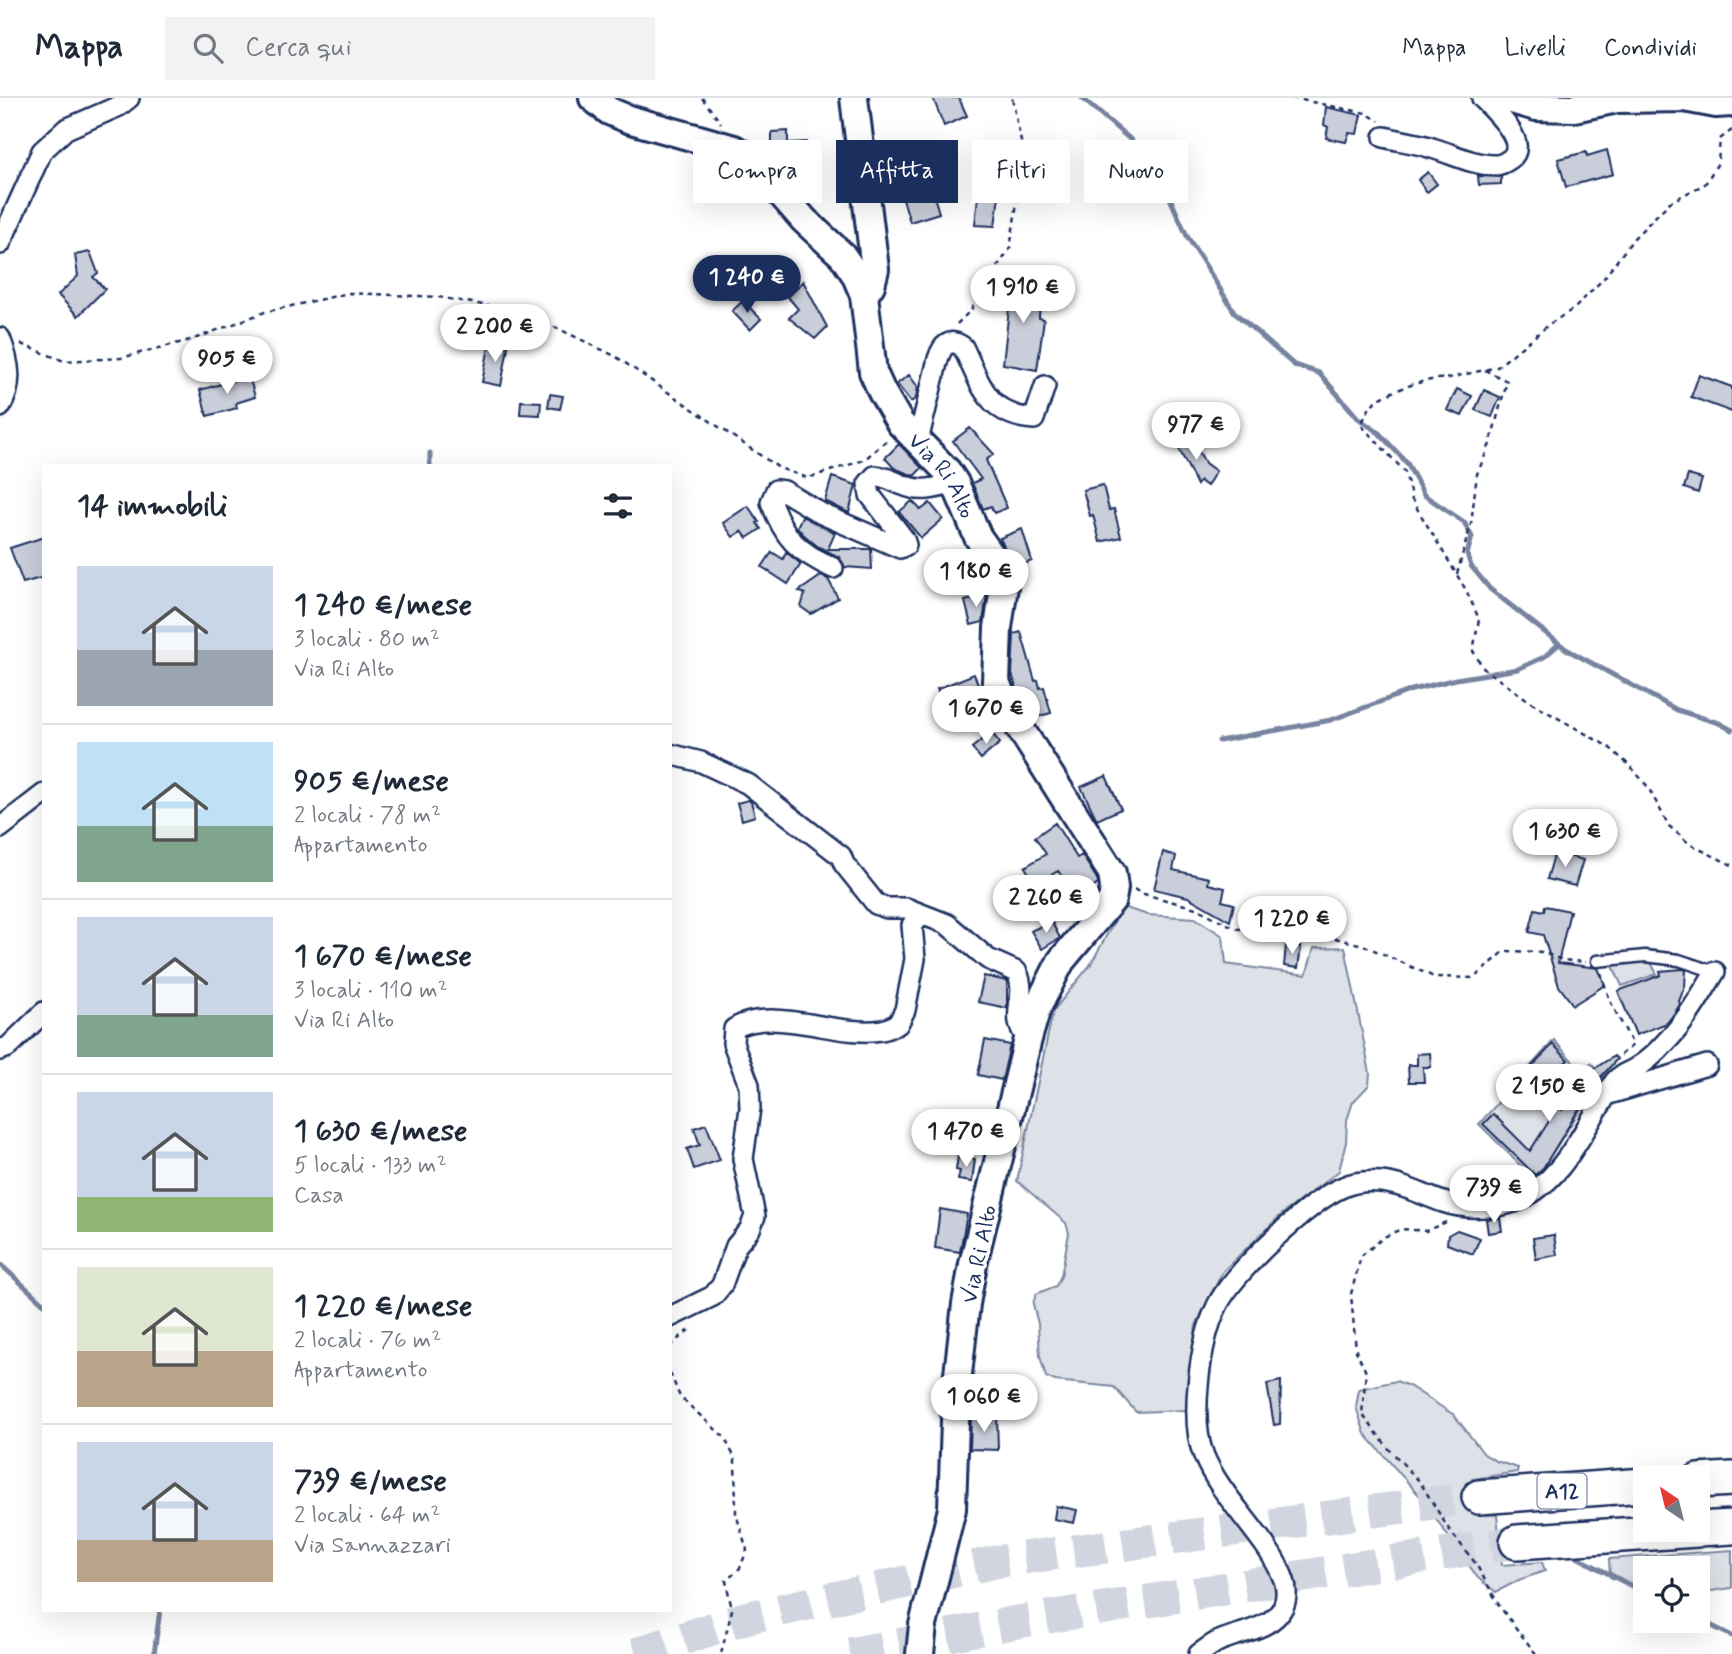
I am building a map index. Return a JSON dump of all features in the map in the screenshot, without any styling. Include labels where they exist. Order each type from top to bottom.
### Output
[{"type":"highway","points":[[1710,1480],[1732,1479]]},
{"type":"highway","name":"A12","points":[[1479,1497],[1633,1486]]},
{"type":"highway","name":"A12","points":[[1710,1529],[1732,1527]]},
{"type":"highway","name":"A12","points":[[1517,1542],[1633,1534]]},
{"type":"street","points":[[0,244],[42,151],[66,129],[119,106],[129,98]]},
{"type":"street","name":"Via Ri Alto","points":[[593,98],[609,111],[628,119],[734,149],[752,160],[804,220],[842,255],[855,274],[864,295],[873,372],[882,392],[909,432],[955,483],[978,537],[993,558],[1004,586],[998,628],[996,682],[1006,706],[1112,873],[1112,900],[1061,961],[1037,1008],[1028,1039],[966,1304],[956,1392],[952,1509],[923,1625],[920,1654]]},
{"type":"street","points":[[854,98],[875,269],[871,285],[864,295]]},
{"type":"street","points":[[1384,130],[1431,148],[1481,163],[1499,165],[1511,159],[1517,152],[1517,145],[1506,123],[1482,98]]},
{"type":"street","points":[[1505,98],[1536,107],[1574,108],[1617,99],[1684,98],[1716,104],[1732,103]]},
{"type":"street","points":[[0,407],[10,378],[6,339]]},
{"type":"street","points":[[909,432],[942,348],[947,343],[963,346],[981,387],[995,404],[1008,414],[1034,419],[1045,386]]},
{"type":"street","points":[[833,568],[798,548],[786,534],[771,502],[776,490],[784,491],[822,514],[900,548],[906,545],[904,538],[870,495],[868,484],[875,476],[929,491],[955,483]]},
{"type":"street","points":[[672,755],[701,762],[748,784],[841,856],[876,904],[887,908],[906,908],[947,924],[988,958],[1017,972],[1023,984],[1018,1021],[1020,1030],[1028,1039]]},
{"type":"street","points":[[0,828],[42,796]]},
{"type":"street","points":[[672,1316],[713,1296],[722,1285],[736,1246],[750,1229],[755,1216],[743,1159],[750,1108],[748,1085],[733,1043],[734,1029],[745,1021],[771,1020],[868,1030],[881,1030],[898,1024],[905,1010],[915,959],[912,925],[922,915]]},
{"type":"street","points":[[1199,1654],[1216,1642],[1264,1625],[1276,1616],[1286,1597],[1286,1583],[1276,1564],[1213,1475],[1202,1453],[1196,1421],[1198,1383],[1209,1327],[1228,1286],[1312,1206],[1342,1187],[1360,1182],[1381,1182],[1413,1189],[1446,1203],[1481,1207],[1511,1203],[1540,1189],[1564,1165],[1617,1078],[1637,1068],[1665,1043],[1688,1017],[1715,972]]},
{"type":"street","points":[[0,1050],[8,1047],[42,1014]]},
{"type":"street","points":[[1606,1095],[1707,1065]]},
{"type":"lane","points":[[1597,961],[1645,956],[1679,960],[1715,972]]},
{"type":"path","points":[[952,329],[971,310],[1010,249],[1024,156],[1012,98]]},
{"type":"path","points":[[1292,98],[1366,113],[1384,130]]},
{"type":"path","points":[[1732,130],[1720,139],[1718,163],[1705,184],[1670,202],[1634,238],[1604,278],[1575,308],[1551,323],[1497,367],[1445,379],[1437,378],[1395,391],[1374,402],[1361,425],[1405,472],[1412,500],[1457,575],[1479,619],[1473,651],[1484,669],[1535,705],[1609,747],[1632,768],[1648,788],[1669,826],[1691,845],[1732,865]]},
{"type":"path","points":[[6,339],[64,361],[121,358],[194,339],[265,312],[349,293],[438,297],[506,309],[557,328],[615,356],[779,468],[808,478],[864,460],[885,443],[909,432]]},
{"type":"path","points":[[1457,575],[1471,524],[1477,474],[1490,444],[1507,381],[1485,370]]},
{"type":"path","points":[[1112,873],[1140,893],[1196,908],[1235,928],[1281,937],[1331,937],[1363,945],[1434,977],[1474,978],[1505,951],[1542,952],[1562,960],[1597,961],[1610,1001],[1633,1045],[1618,1055]]},
{"type":"path","points":[[1448,1221],[1426,1231],[1401,1229],[1384,1237],[1361,1256],[1351,1294],[1356,1351],[1366,1372],[1362,1414],[1389,1450],[1420,1482],[1448,1528],[1476,1564],[1500,1607],[1536,1654]]},
{"type":"path","points":[[672,1378],[680,1397],[724,1437],[735,1458],[736,1514],[747,1550],[740,1568],[726,1581],[732,1610],[721,1654]]},
{"type":"shaded area","points":[[1122,907],[1148,915],[1195,918],[1223,936],[1226,964],[1306,975],[1314,948],[1345,947],[1370,1073],[1369,1085],[1353,1102],[1347,1120],[1346,1142],[1339,1171],[1281,1215],[1223,1271],[1196,1325],[1186,1410],[1136,1412],[1114,1387],[1055,1381],[1046,1377],[1040,1356],[1038,1324],[1033,1304],[1036,1294],[1056,1286],[1061,1276],[1069,1233],[1066,1223],[1017,1181],[1053,1011],[1091,964]]},
{"type":"shaded area","points":[[1649,959],[1657,974],[1622,986],[1611,962]]},
{"type":"shaded area","points":[[1554,1040],[1580,1070],[1591,1063],[1603,1075],[1535,1180],[1479,1124]]},
{"type":"shaded area","points":[[1396,1381],[1409,1386],[1454,1415],[1484,1454],[1518,1468],[1517,1472],[1472,1479],[1475,1514],[1497,1515],[1502,1565],[1542,1562],[1545,1571],[1496,1592],[1478,1578],[1419,1495],[1365,1434],[1356,1407],[1359,1389]]},
{"type":"shaded area","points":[[1732,1550],[1732,1588],[1710,1591],[1710,1556],[1650,1556]]},
{"type":"shaded area","points":[[1633,1557],[1633,1586],[1610,1577],[1609,1559]]},
{"type":"building","points":[[933,98],[959,98],[967,116],[944,126]]},
{"type":"building","points":[[1326,107],[1361,115],[1357,134],[1349,133],[1346,142],[1326,138]]},
{"type":"building","points":[[788,131],[788,140],[772,140],[772,132]]},
{"type":"building","points":[[1607,150],[1613,174],[1566,187],[1558,159],[1586,152],[1587,156]]},
{"type":"building","points":[[1428,172],[1437,184],[1427,192],[1418,180]]},
{"type":"building","points":[[1478,176],[1501,177],[1501,184],[1479,185]]},
{"type":"building","points":[[904,203],[936,203],[939,213],[910,222]]},
{"type":"building","points":[[977,203],[998,203],[995,226],[975,225]]},
{"type":"building","points":[[90,252],[98,273],[93,277],[105,289],[78,316],[58,295],[78,276],[75,255]]},
{"type":"building","points":[[803,281],[827,327],[815,339],[789,318],[798,309],[788,297]]},
{"type":"building","points":[[1007,281],[1041,285],[1039,318],[1044,319],[1037,370],[1003,364],[1009,308],[1004,308]]},
{"type":"building","points":[[743,301],[761,319],[750,330],[732,311]]},
{"type":"building","points":[[490,342],[508,347],[501,386],[482,382]]},
{"type":"building","points":[[909,375],[918,387],[916,398],[911,402],[897,384]]},
{"type":"building","points":[[1699,375],[1732,387],[1732,412],[1691,397]]},
{"type":"building","points":[[249,376],[255,397],[236,403],[237,408],[207,416],[200,390]]},
{"type":"building","points":[[1457,389],[1472,396],[1462,416],[1447,410]]},
{"type":"building","points":[[1484,390],[1500,397],[1492,417],[1475,410]]},
{"type":"building","points":[[550,394],[563,396],[560,409],[548,407]]},
{"type":"building","points":[[521,401],[541,402],[540,415],[520,414]]},
{"type":"building","points":[[970,428],[994,454],[986,460],[1007,508],[994,513],[991,506],[983,509],[972,483],[981,479],[953,441]]},
{"type":"building","points":[[1191,436],[1205,463],[1216,471],[1207,486],[1200,481],[1197,485],[1176,443]]},
{"type":"building","points":[[899,444],[922,468],[914,476],[894,468],[885,458]]},
{"type":"building","points":[[1688,475],[1702,479],[1698,493],[1684,488]]},
{"type":"building","points":[[832,477],[856,485],[849,513],[825,501]]},
{"type":"building","points":[[1103,485],[1109,510],[1114,509],[1121,537],[1100,542],[1083,490]]},
{"type":"building","points":[[912,501],[921,510],[930,503],[943,519],[921,538],[899,512]]},
{"type":"building","points":[[748,506],[761,529],[747,538],[742,531],[733,537],[723,523]]},
{"type":"building","points":[[802,516],[835,533],[828,549],[871,549],[872,569],[845,567],[839,557],[817,546],[797,527]]},
{"type":"building","points":[[1022,529],[1032,561],[1014,568],[1000,538]]},
{"type":"building","points":[[42,538],[42,578],[23,583],[10,548]]},
{"type":"building","points":[[772,552],[783,559],[786,552],[801,564],[788,584],[762,567]]},
{"type":"building","points":[[821,576],[828,579],[838,598],[811,614],[801,607],[805,594],[799,591]]},
{"type":"building","points":[[987,595],[983,622],[971,625],[965,601]]},
{"type":"building","points":[[1021,632],[1035,681],[1038,680],[1040,688],[1044,687],[1051,713],[1032,718],[1020,699],[1012,674],[1014,634]]},
{"type":"building","points":[[974,674],[984,699],[948,715],[937,689]]},
{"type":"building","points":[[991,732],[1000,743],[981,759],[972,748]]},
{"type":"building","points":[[1106,776],[1121,809],[1097,820],[1081,787]]},
{"type":"building","points":[[748,800],[755,816],[742,820],[737,803]]},
{"type":"building","points":[[1055,823],[1077,858],[1082,855],[1097,879],[1098,884],[1088,891],[1080,881],[1071,887],[1058,871],[1035,884],[1025,867],[1046,854],[1035,837]]},
{"type":"building","points":[[1163,852],[1176,856],[1173,870],[1209,878],[1208,884],[1225,888],[1222,901],[1234,904],[1230,921],[1188,897],[1154,889]]},
{"type":"building","points":[[1555,852],[1583,860],[1575,886],[1547,879]]},
{"type":"building","points":[[1545,906],[1570,911],[1558,963],[1598,968],[1605,985],[1573,1005],[1559,986],[1543,935],[1529,932],[1535,909],[1544,911]]},
{"type":"building","points":[[1051,921],[1060,938],[1042,949],[1031,931]]},
{"type":"building","points":[[1286,945],[1301,947],[1298,968],[1284,966]]},
{"type":"building","points":[[1686,970],[1685,986],[1676,1011],[1667,1023],[1636,1035],[1618,991],[1661,975],[1660,971]]},
{"type":"building","points":[[984,976],[1007,981],[1007,1008],[978,1002]]},
{"type":"building","points":[[985,1040],[1010,1045],[1002,1080],[978,1075]]},
{"type":"building","points":[[1553,1044],[1568,1060],[1539,1089],[1524,1075]]},
{"type":"building","points":[[1430,1053],[1431,1067],[1423,1067],[1424,1082],[1409,1082],[1408,1065],[1417,1065],[1417,1054]]},
{"type":"building","points":[[1614,1056],[1617,1059],[1593,1086],[1543,1168],[1535,1175],[1483,1124],[1493,1114],[1530,1151],[1558,1107],[1562,1110],[1583,1076]]},
{"type":"building","points":[[706,1124],[720,1160],[694,1169],[687,1149],[700,1145],[694,1128]]},
{"type":"building","points":[[958,1156],[975,1159],[972,1182],[958,1180]]},
{"type":"building","points":[[940,1209],[967,1214],[960,1252],[935,1248]]},
{"type":"building","points":[[1500,1218],[1502,1231],[1488,1233],[1486,1219]]},
{"type":"building","points":[[1457,1230],[1480,1238],[1473,1254],[1447,1244],[1448,1235]]},
{"type":"building","points":[[1554,1235],[1557,1255],[1536,1259],[1533,1238]]},
{"type":"building","points":[[1281,1381],[1280,1424],[1274,1425],[1267,1384]]},
{"type":"building","points":[[997,1417],[998,1450],[970,1449],[971,1418]]},
{"type":"building","points":[[1056,1506],[1077,1510],[1074,1523],[1054,1519]]},
{"type":"waterway","points":[[1082,98],[1132,141],[1164,185],[1187,236],[1235,313],[1294,365],[1319,373],[1358,418],[1379,433],[1407,463],[1424,495],[1464,522],[1472,537],[1467,554],[1471,566],[1490,589],[1566,649],[1677,710],[1719,723],[1732,730]]},
{"type":"waterway","points":[[430,453],[430,464]]},
{"type":"waterway","points":[[1219,741],[1331,720],[1412,690],[1456,679],[1518,669],[1544,657],[1559,644]]},
{"type":"waterway","points":[[0,1264],[42,1302]]},
{"type":"waterway","points":[[1577,1557],[1633,1587]]},
{"type":"waterway","points":[[154,1654],[160,1612]]},
{"type":"waterway","points":[[1710,1625],[1732,1636]]},
{"type":"tunnel","points":[[636,1654],[745,1618],[1000,1561],[1479,1497]]},
{"type":"tunnel","points":[[850,1654],[1017,1622],[1517,1542]]}]
